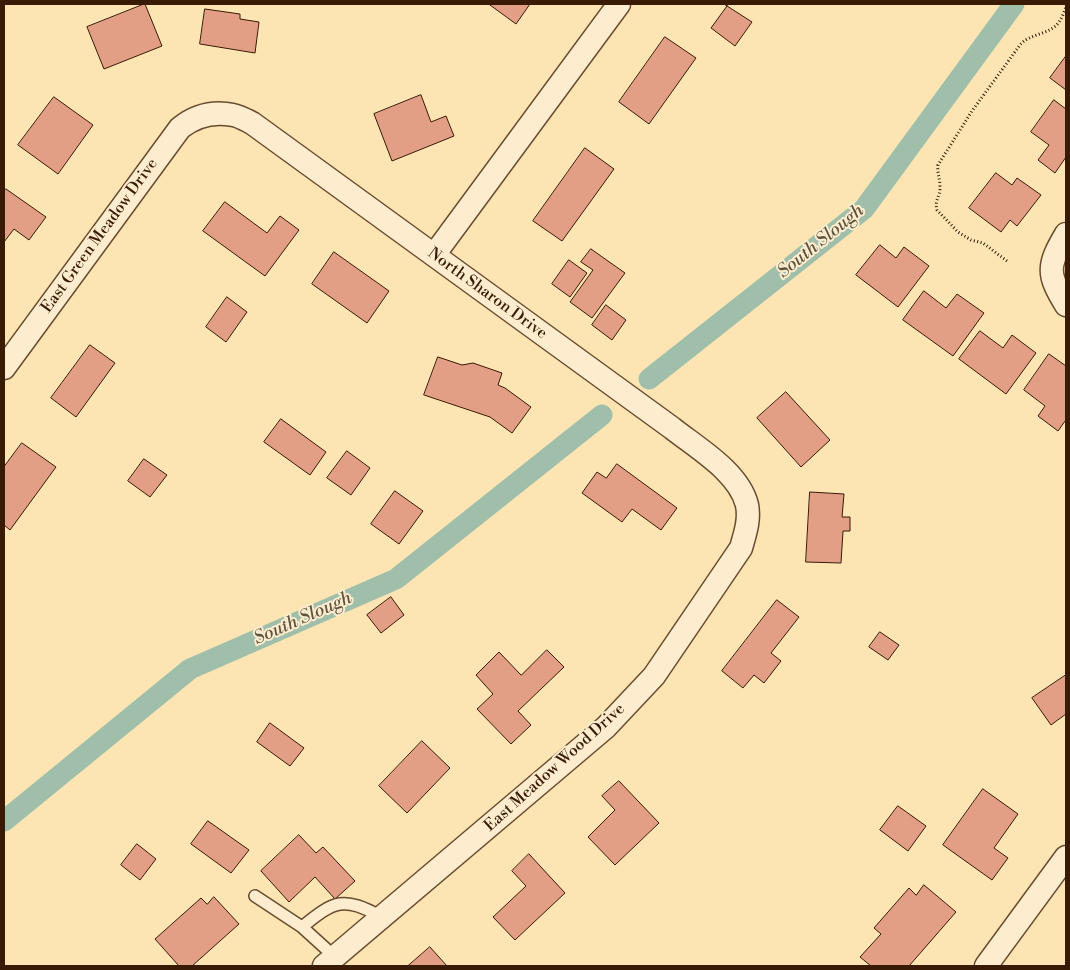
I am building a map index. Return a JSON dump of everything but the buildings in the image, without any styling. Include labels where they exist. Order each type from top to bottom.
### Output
[{"type":"street","points":[[434,255],[619,4]]},
{"type":"street","name":"North Sharon Drive","points":[[205,114],[233,115],[252,123],[672,428],[725,470],[738,485],[747,506]]},
{"type":"street","name":"East Green Meadow Drive","points":[[4,368],[180,128],[192,119],[205,114]]},
{"type":"street","points":[[1066,234],[1054,254],[1051,278],[1066,305]]},
{"type":"street","name":"East Meadow Wood Drive","points":[[329,962],[606,727],[654,676],[742,548],[748,527],[747,506]]},
{"type":"street","points":[[986,966],[1066,858]]},
{"type":"lane","points":[[255,896],[302,927],[329,962]]},
{"type":"lane","points":[[302,927],[324,909],[344,904],[361,906],[382,918]]},
{"type":"path","points":[[1007,261],[983,244],[971,240],[958,232],[937,210],[936,200],[941,188],[937,173],[938,165],[972,111],[1020,45],[1025,39],[1054,27],[1059,22],[1066,7]]},
{"type":"waterway","name":"South Slough","points":[[649,379],[864,209],[1014,4]]},
{"type":"waterway","name":"South Slough","points":[[4,821],[190,669],[396,579],[602,415]]}]
